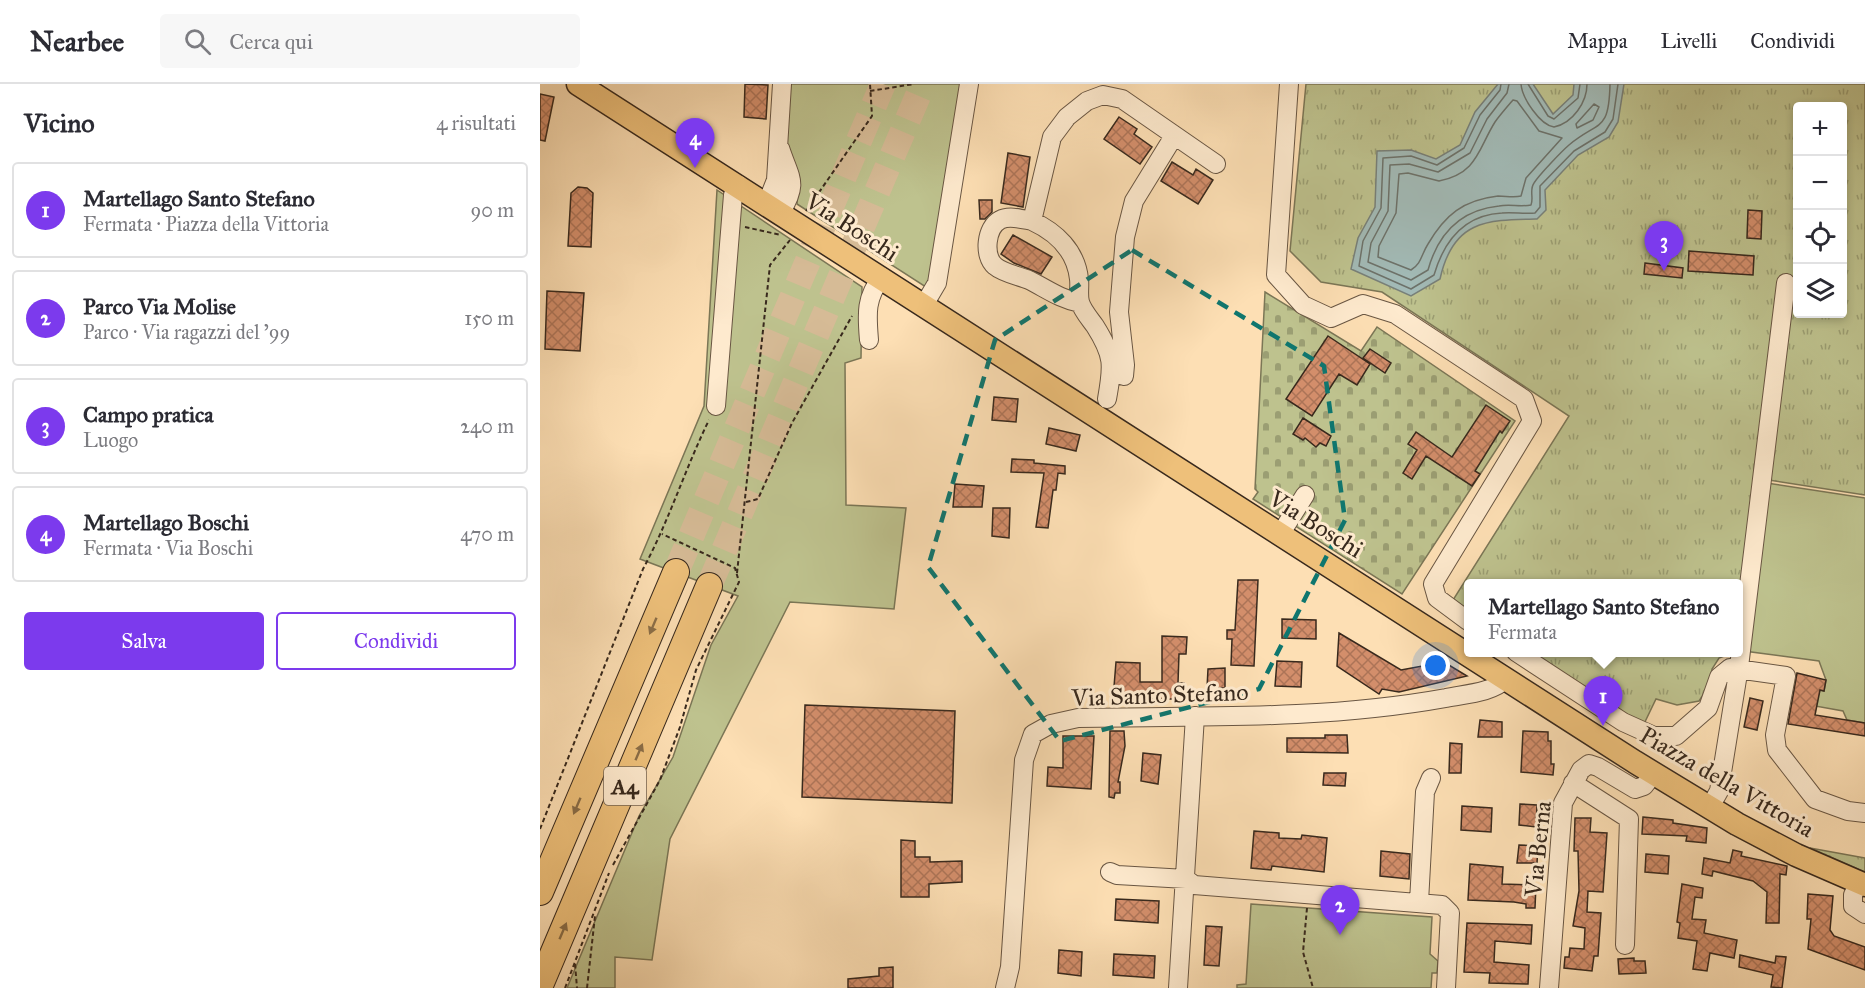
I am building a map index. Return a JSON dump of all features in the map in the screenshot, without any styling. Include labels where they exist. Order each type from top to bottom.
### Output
[{"type":"highway","name":"A4","points":[[540,892],[676,572]]},
{"type":"highway","name":"A4","points":[[540,985],[709,586]]},
{"type":"main road","name":"Via Boschi","points":[[582,85],[924,305],[1108,398],[1281,533],[1464,652]]},
{"type":"main road","name":"Via Boschi","points":[[1472,657],[1506,679]]},
{"type":"main road","name":"Piazza della Vittoria","points":[[1506,679],[1710,807],[1796,855],[1862,884]]},
{"type":"street","points":[[774,208],[782,84]]},
{"type":"street","points":[[924,305],[937,283],[969,84]]},
{"type":"street","points":[[1289,84],[1276,275],[1303,305],[1331,318],[1363,304],[1395,314],[1524,399],[1532,421],[1433,584],[1437,598],[1464,618]]},
{"type":"street","points":[[1032,221],[1052,137],[1067,117],[1087,101],[1103,95],[1122,99],[1216,164]]},
{"type":"street","points":[[1108,398],[1123,383],[1125,364],[1119,312],[1125,237],[1134,201],[1174,136]]},
{"type":"street","points":[[716,406],[732,195],[739,185]]},
{"type":"street","points":[[1080,303],[1060,299],[1032,281],[995,266],[990,258],[988,247],[993,225],[1001,219],[1016,218],[1032,221],[1047,228],[1065,244],[1079,277],[1080,303],[1112,359],[1113,375],[1108,398]]},
{"type":"street","points":[[869,340],[867,307],[872,291],[882,277]]},
{"type":"street","points":[[1743,634],[1786,283]]},
{"type":"street","points":[[1281,533],[1305,495]]},
{"type":"street","points":[[1524,657],[1623,722],[1654,736],[1676,736],[1708,708],[1719,677],[1731,668],[1739,667],[1786,676],[1775,735],[1777,750],[1815,799],[1848,811],[1865,813]]},
{"type":"street","points":[[1710,807],[1719,791],[1740,657]]},
{"type":"street","name":"Via Santo Stefano","points":[[1005,988],[1010,967],[1024,760],[1034,734],[1051,724],[1078,718],[1319,714],[1407,705],[1473,693],[1500,685],[1506,679]]},
{"type":"street","points":[[1178,988],[1195,716]]},
{"type":"street","name":"Via Berna","points":[[1550,988],[1563,803],[1581,770],[1589,764],[1598,766],[1635,789],[1644,786],[1654,773]]},
{"type":"street","points":[[1419,902],[1425,792],[1431,778]]},
{"type":"street","points":[[1573,783],[1629,819],[1625,945]]},
{"type":"street","points":[[1110,872],[1117,875],[1186,879],[1194,885],[1442,905],[1450,913],[1446,988]]},
{"type":"street","points":[[1862,884],[1852,901],[1853,906],[1865,914]]},
{"type":"path","points":[[804,214],[872,116],[870,84]]},
{"type":"path","points":[[870,91],[914,84]]},
{"type":"path","points":[[737,573],[770,265],[788,241],[794,238]]},
{"type":"path","points":[[745,502],[758,499],[792,423],[857,307]]},
{"type":"path","points":[[540,829],[643,569],[662,534],[688,464],[716,406]]},
{"type":"path","points":[[1307,908],[1303,952],[1313,988]]},
{"type":"path","points":[[587,988],[595,912]]},
{"type":"path","points":[[575,962],[577,988]]},
{"type":"highlighted area","points":[[1132,250],[1324,366],[1345,520],[1259,689],[1060,741],[928,567],[995,340]]},
{"type":"green space","points":[[789,84],[964,84],[929,289],[797,204],[799,177],[786,143]]},
{"type":"green space","points":[[1306,84],[1865,84],[1865,495],[1756,478],[1742,579],[1466,579],[1569,416],[1382,292],[1321,282],[1290,251]]},
{"type":"green space","points":[[717,190],[862,287],[861,358],[845,363],[846,505],[906,508],[894,609],[790,602],[670,839],[652,960],[615,957],[615,988],[567,988],[639,816],[673,757],[711,645],[738,596],[640,559],[704,406]]},
{"type":"green space","points":[[1265,292],[1361,351],[1377,327],[1515,421],[1402,594],[1253,499],[1258,492],[1255,489]]},
{"type":"green space","points":[[1760,482],[1865,498],[1865,723],[1847,720],[1843,711],[1815,706],[1820,690],[1824,691],[1826,680],[1819,661],[1744,651]]},
{"type":"green space","points":[[1464,583],[1464,607],[1453,600]]},
{"type":"green space","points":[[1538,657],[1722,657],[1712,669],[1709,686],[1699,701],[1677,705],[1656,699],[1643,726]]},
{"type":"green space","points":[[1810,848],[1865,858],[1865,872]]},
{"type":"green space","points":[[1251,904],[1432,917],[1430,954],[1438,961],[1437,973],[1432,973],[1431,988],[1237,988],[1237,985],[1246,984]]},
{"type":"water","points":[[1498,84],[1533,84],[1553,114],[1573,95],[1574,84],[1624,84],[1618,122],[1609,137],[1578,155],[1545,190],[1546,210],[1537,219],[1502,220],[1474,227],[1463,234],[1453,245],[1440,279],[1411,296],[1351,269],[1358,238],[1375,207],[1377,151],[1411,150],[1436,159],[1460,145],[1475,112]]},
{"type":"building","points":[[745,84],[768,85],[766,119],[744,117]]},
{"type":"building","points":[[540,94],[554,97],[545,141],[540,140]]},
{"type":"building","points":[[1119,117],[1137,129],[1134,134],[1152,147],[1140,164],[1104,139]]},
{"type":"building","points":[[1008,153],[1030,157],[1023,207],[1001,203]]},
{"type":"building","points":[[1172,162],[1193,175],[1196,169],[1213,180],[1198,204],[1161,181]]},
{"type":"building","points":[[578,187],[587,188],[593,193],[591,247],[568,246],[571,193]]},
{"type":"building","points":[[979,200],[992,200],[992,212],[985,219],[980,219]]},
{"type":"building","points":[[1748,210],[1762,211],[1761,239],[1747,238]]},
{"type":"building","points":[[1013,235],[1052,257],[1041,274],[1014,263],[1001,254]]},
{"type":"building","points":[[1689,251],[1754,256],[1753,275],[1688,271]]},
{"type":"building","points":[[1645,263],[1683,268],[1682,278],[1644,274]]},
{"type":"building","points":[[547,291],[584,293],[580,351],[545,349]]},
{"type":"building","points":[[1328,336],[1370,364],[1357,385],[1339,374],[1312,416],[1286,399]]},
{"type":"building","points":[[1370,349],[1391,363],[1385,373],[1363,358]]},
{"type":"building","points":[[994,397],[1018,399],[1016,422],[992,420]]},
{"type":"building","points":[[1486,405],[1510,421],[1502,433],[1500,431],[1475,471],[1480,474],[1472,486],[1426,456],[1412,479],[1403,473],[1417,450],[1408,444],[1416,432],[1452,457]]},
{"type":"building","points":[[1303,418],[1331,436],[1326,446],[1320,443],[1316,447],[1305,438],[1303,440],[1293,434]]},
{"type":"building","points":[[1049,428],[1080,435],[1076,451],[1046,444]]},
{"type":"building","points":[[1012,459],[1034,460],[1034,463],[1065,466],[1065,474],[1058,473],[1056,490],[1053,490],[1048,528],[1036,527],[1044,473],[1011,472]]},
{"type":"building","points":[[955,484],[984,486],[982,507],[953,507]]},
{"type":"building","points":[[993,508],[1010,508],[1009,538],[992,536]]},
{"type":"building","points":[[1238,580],[1258,580],[1254,666],[1231,665],[1232,639],[1227,639],[1227,630],[1235,630]]},
{"type":"building","points":[[1282,619],[1316,620],[1316,639],[1282,638]]},
{"type":"building","points":[[1339,633],[1401,670],[1444,662],[1467,676],[1399,692],[1382,689],[1379,694],[1337,666]]},
{"type":"building","points":[[1162,636],[1187,637],[1186,654],[1179,654],[1178,683],[1184,683],[1183,699],[1113,699],[1116,662],[1140,663],[1140,682],[1162,682]]},
{"type":"building","points":[[1277,661],[1302,662],[1301,687],[1275,686]]},
{"type":"building","points":[[1225,668],[1225,688],[1207,688],[1208,669]]},
{"type":"building","points":[[1797,673],[1826,680],[1824,691],[1820,690],[1815,715],[1865,723],[1865,736],[1788,724]]},
{"type":"building","points":[[1750,698],[1763,701],[1757,730],[1744,727]]},
{"type":"building","points":[[805,705],[955,711],[952,803],[802,797]]},
{"type":"building","points":[[1480,720],[1502,722],[1502,737],[1478,737]]},
{"type":"building","points":[[1110,731],[1124,731],[1125,746],[1118,782],[1120,782],[1120,793],[1115,793],[1114,798],[1109,797]]},
{"type":"building","points":[[1523,731],[1548,732],[1548,741],[1551,741],[1551,764],[1554,764],[1553,775],[1521,772]]},
{"type":"building","points":[[1325,735],[1347,735],[1348,753],[1287,752],[1287,738],[1325,738]]},
{"type":"building","points":[[1063,736],[1094,736],[1091,789],[1047,786],[1048,767],[1063,768]]},
{"type":"building","points":[[1450,743],[1462,744],[1461,773],[1449,773]]},
{"type":"building","points":[[1143,753],[1161,755],[1158,784],[1141,781]]},
{"type":"building","points":[[1324,773],[1346,773],[1345,786],[1323,785]]},
{"type":"building","points":[[1520,804],[1537,805],[1536,827],[1519,825]]},
{"type":"building","points":[[1462,806],[1492,808],[1491,832],[1461,830]]},
{"type":"building","points":[[1643,817],[1673,820],[1673,823],[1707,828],[1706,843],[1686,841],[1687,836],[1642,834]]},
{"type":"building","points":[[1575,818],[1591,818],[1590,832],[1607,833],[1603,892],[1588,891],[1587,912],[1601,913],[1598,956],[1594,956],[1592,971],[1564,968],[1565,957],[1569,957],[1570,948],[1584,949],[1585,928],[1573,926],[1579,891],[1578,851],[1574,851]]},
{"type":"building","points":[[1254,831],[1279,833],[1279,838],[1301,839],[1302,835],[1327,838],[1324,872],[1272,866],[1271,870],[1251,868]]},
{"type":"building","points":[[901,840],[915,841],[915,857],[930,857],[930,862],[962,861],[962,882],[929,884],[929,897],[901,897]]},
{"type":"building","points":[[1519,845],[1538,846],[1537,863],[1517,863]]},
{"type":"building","points":[[1733,850],[1742,852],[1741,856],[1787,866],[1786,875],[1780,874],[1779,923],[1766,923],[1767,892],[1753,881],[1713,871],[1712,876],[1702,874],[1704,858],[1730,863]]},
{"type":"building","points":[[1381,851],[1410,854],[1409,879],[1380,876]]},
{"type":"building","points":[[1646,854],[1669,856],[1668,874],[1645,872]]},
{"type":"building","points":[[1470,864],[1503,867],[1502,884],[1536,885],[1535,908],[1526,908],[1526,904],[1514,902],[1468,900]]},
{"type":"building","points":[[1682,884],[1703,888],[1702,898],[1695,897],[1692,919],[1706,920],[1704,933],[1737,940],[1734,958],[1710,953],[1707,971],[1693,969],[1697,941],[1678,938],[1680,923],[1677,922]]},
{"type":"building","points":[[1808,894],[1833,896],[1830,930],[1834,936],[1865,947],[1865,970],[1808,949],[1811,919],[1807,919]]},
{"type":"building","points":[[1116,899],[1159,901],[1158,923],[1115,920]]},
{"type":"building","points":[[1467,923],[1532,925],[1531,944],[1495,941],[1494,962],[1529,965],[1528,984],[1489,983],[1490,973],[1464,972]]},
{"type":"building","points":[[1206,926],[1222,927],[1219,966],[1204,965]]},
{"type":"building","points":[[1059,950],[1082,952],[1081,976],[1058,973]]},
{"type":"building","points":[[1114,954],[1155,956],[1154,978],[1113,975]]},
{"type":"building","points":[[1740,955],[1775,963],[1776,956],[1786,957],[1782,988],[1771,987],[1773,975],[1739,967]]},
{"type":"building","points":[[1634,958],[1634,961],[1645,961],[1646,973],[1619,974],[1618,959]]},
{"type":"building","points":[[893,967],[893,988],[848,988],[848,979],[879,976],[879,968]]},
{"type":"tunnel","points":[[676,572],[883,84]]},
{"type":"tunnel","points":[[709,586],[923,84]]},
{"type":"place","name":"Martellago Boschi","points":[[695,168]]},
{"type":"place","name":"Campo pratica","points":[[1664,271]]},
{"type":"place","name":"Martellago Santo Stefano","points":[[1603,726]]},
{"type":"place","name":"Parco Via Molise","points":[[1340,935]]}]
